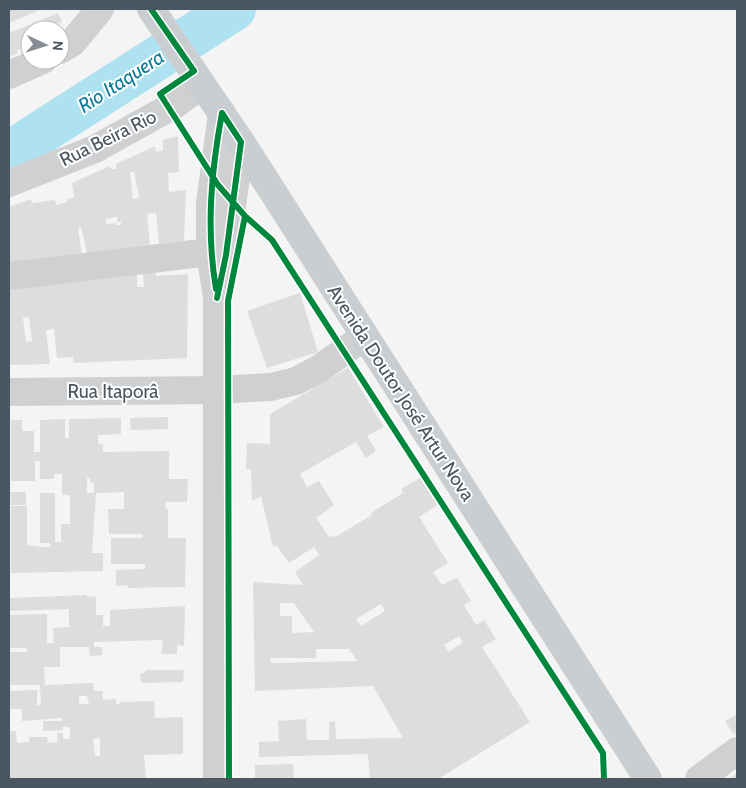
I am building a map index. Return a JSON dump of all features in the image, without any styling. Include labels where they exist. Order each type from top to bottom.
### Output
[{"type":"main road","name":"Avenida Doutor José Artur Nova","points":[[151,9],[241,142],[648,779]]},
{"type":"street","points":[[70,44],[100,9]]},
{"type":"street","name":"Rua Beira Rio","points":[[9,183],[95,149],[174,105],[198,78]]},
{"type":"street","points":[[217,779],[217,298],[210,252],[210,204],[215,150],[222,113]]},
{"type":"street","points":[[217,298],[226,255],[241,142]]},
{"type":"street","points":[[9,276],[210,252]]},
{"type":"street","name":"Rua Itaporâ","points":[[9,392],[218,390],[271,387],[296,381],[319,369],[365,336]]},
{"type":"street","points":[[699,779],[737,752]]},
{"type":"building","points":[[9,9],[42,9],[9,23]]},
{"type":"building","points":[[58,13],[61,20],[41,20]]},
{"type":"building","points":[[20,29],[20,49],[17,50],[18,53],[9,57],[9,33]]},
{"type":"building","points":[[178,136],[179,172],[168,173],[169,192],[186,190],[184,241],[159,244],[156,213],[147,214],[150,245],[87,253],[81,227],[78,228],[82,254],[9,263],[9,207],[31,199],[32,203],[55,200],[56,205],[67,202],[67,199],[74,198],[72,183],[110,166],[111,169],[116,169],[116,164],[155,146],[156,152],[163,150],[163,140]],"holes":[[[130,172],[134,172],[139,198],[133,199]],[[117,217],[117,222],[121,222],[121,225],[116,225],[116,223],[106,224],[106,219]]]},
{"type":"building","points":[[143,273],[156,273],[156,276],[188,274],[187,358],[74,363],[73,357],[57,358],[54,329],[46,330],[50,364],[9,365],[9,286],[137,274],[137,287],[144,287]],"holes":[[[29,317],[32,341],[26,342],[23,318]]]},
{"type":"building","points":[[300,293],[318,352],[267,368],[247,311]]},
{"type":"building","points":[[348,368],[384,427],[367,436],[376,451],[366,458],[356,442],[300,474],[307,487],[319,481],[334,505],[316,518],[329,537],[333,535],[335,537],[372,515],[371,513],[403,493],[401,489],[420,478],[437,505],[419,517],[448,563],[433,572],[442,585],[457,578],[471,601],[464,605],[476,625],[484,620],[496,639],[482,647],[530,722],[438,779],[370,779],[368,754],[259,757],[259,742],[279,741],[278,721],[306,719],[307,740],[329,740],[329,722],[335,721],[336,739],[403,738],[373,686],[255,691],[253,582],[303,585],[295,572],[319,555],[314,547],[289,563],[276,545],[273,547],[261,496],[252,501],[251,469],[246,469],[247,443],[270,444],[270,414]],"holes":[[[280,603],[294,603],[314,632],[292,633],[292,616],[280,616]],[[381,604],[385,611],[361,626],[356,619]],[[459,636],[463,642],[449,652],[444,645]],[[316,649],[349,649],[357,661],[271,663],[270,658],[316,658]]]},
{"type":"building","points":[[168,417],[168,429],[131,430],[130,418]]},
{"type":"building","points":[[121,418],[121,434],[98,435],[98,444],[103,444],[103,452],[169,451],[169,479],[188,479],[187,502],[165,502],[166,509],[168,509],[168,538],[186,538],[185,587],[127,588],[128,585],[116,586],[116,570],[145,569],[145,564],[111,564],[111,538],[143,538],[143,534],[109,534],[108,509],[124,509],[124,492],[96,493],[92,553],[103,553],[103,571],[11,573],[11,506],[27,506],[27,545],[51,547],[50,543],[40,543],[40,493],[55,493],[55,542],[61,542],[61,524],[70,524],[70,495],[62,495],[62,474],[54,474],[54,479],[40,479],[40,461],[35,461],[35,481],[11,481],[11,420],[22,420],[22,431],[34,431],[34,452],[40,452],[40,420],[65,419],[65,438],[69,438],[69,419]],"holes":[[[87,478],[90,478],[91,483],[94,483],[94,493],[87,493]]]},
{"type":"building","points":[[10,492],[26,492],[26,505],[11,505]]},
{"type":"building","points":[[96,596],[96,615],[103,615],[103,626],[110,626],[110,610],[185,606],[184,646],[177,645],[177,654],[161,654],[163,640],[94,642],[94,647],[102,647],[102,655],[90,656],[89,647],[60,647],[60,667],[44,667],[45,685],[93,683],[94,691],[103,691],[103,700],[116,699],[116,704],[120,704],[120,702],[154,701],[155,718],[183,717],[183,754],[144,755],[146,779],[9,779],[9,731],[16,731],[17,743],[29,742],[29,737],[47,737],[48,743],[58,742],[57,733],[63,733],[63,739],[70,739],[70,727],[63,727],[63,730],[43,731],[43,721],[62,721],[62,718],[22,721],[22,709],[9,709],[9,691],[37,690],[37,706],[41,705],[40,685],[9,685],[9,652],[27,652],[27,648],[9,648],[9,615],[47,614],[47,643],[54,643],[53,628],[69,627],[69,609],[9,611],[9,598]],"holes":[[[79,696],[87,696],[89,704],[79,704]],[[100,738],[100,756],[95,756],[93,739]]]},
{"type":"building","points":[[145,670],[184,670],[183,682],[141,683],[140,674],[145,673]]},
{"type":"building","points":[[737,714],[737,733],[734,735],[725,721]]},
{"type":"building","points":[[293,764],[294,779],[255,779],[255,765]]},
{"type":"building","points":[[737,773],[737,779],[730,779],[731,777]]},
{"type":"waterway","name":"Rio Itaquera","points":[[9,153],[234,9]]},
{"type":"cycle path","points":[[151,9],[194,71],[160,94],[218,185],[245,216],[272,240],[603,753],[604,779]]},
{"type":"cycle path","points":[[216,289],[211,244],[211,201],[222,113]]},
{"type":"cycle path","points":[[217,298],[226,255],[241,142],[222,113]]},
{"type":"cycle path","points":[[229,779],[228,301],[245,216]]}]
